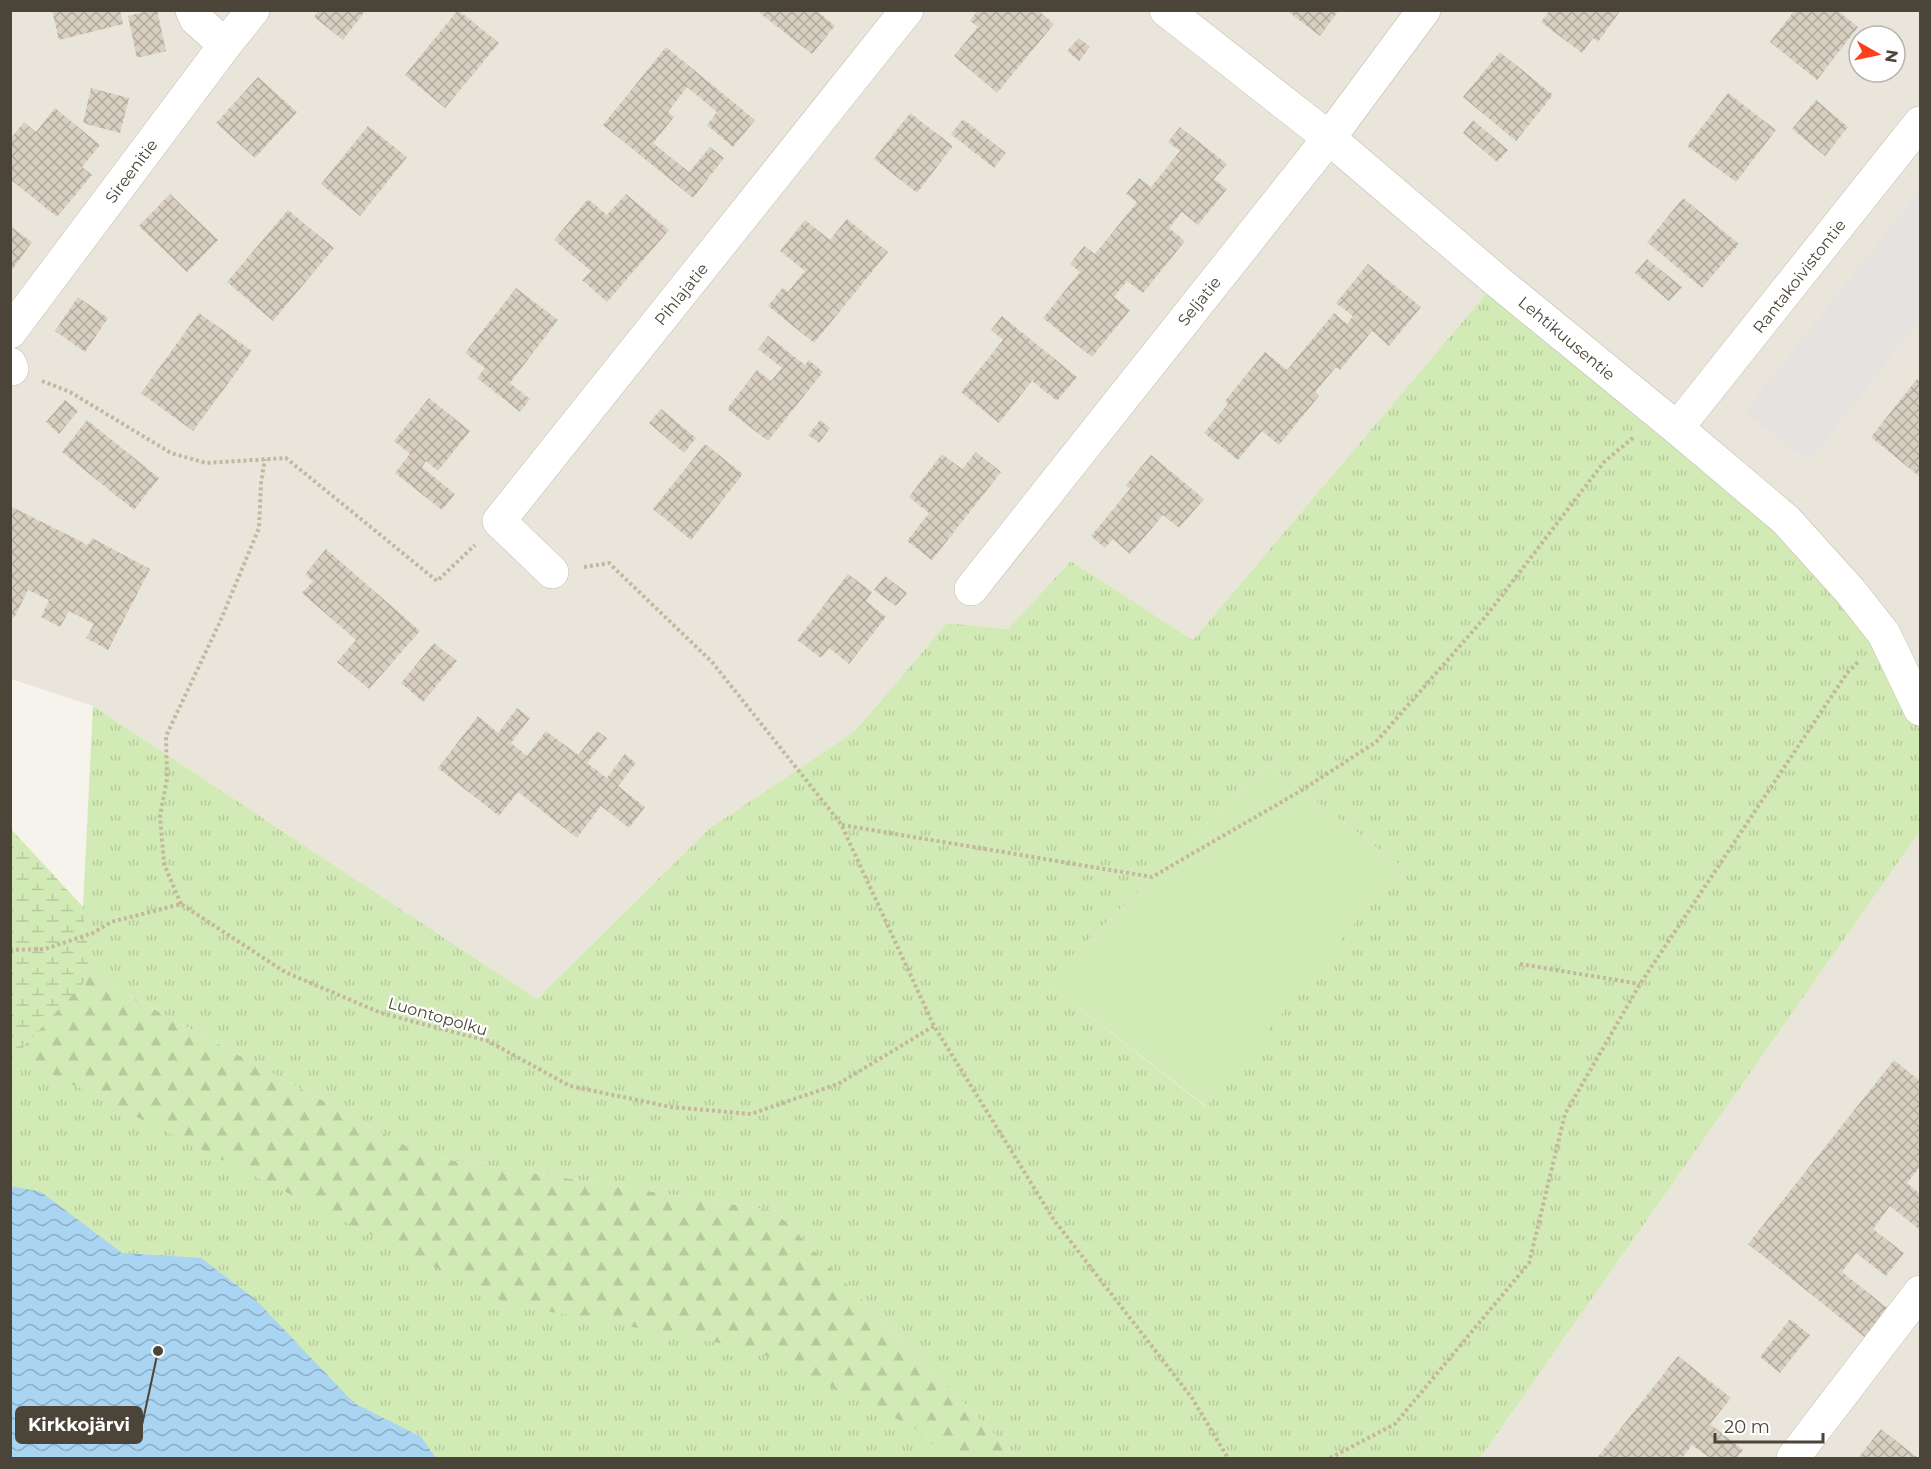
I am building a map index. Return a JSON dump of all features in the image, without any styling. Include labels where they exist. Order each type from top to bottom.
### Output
[{"type":"street","points":[[192,10],[196,19],[225,45]]},
{"type":"street","name":"Sireenitie","points":[[10,332],[253,10]]},
{"type":"street","name":"Pihlajatie","points":[[500,521],[907,10]]},
{"type":"street","name":"Lehtikuusentie","points":[[1166,10],[1329,138],[1785,520],[1851,592],[1884,634],[1920,709]]},
{"type":"street","name":"Seljatie","points":[[970,589],[1329,138],[1424,10]]},
{"type":"street","name":"Rantakoivistontie","points":[[1669,422],[1916,136]]},
{"type":"street","points":[[500,521],[552,572]]},
{"type":"street","points":[[1793,1458],[1920,1292]]},
{"type":"path","points":[[11,367],[70,392],[171,453],[206,463],[286,458],[437,581],[500,521]]},
{"type":"path","points":[[841,824],[1152,877],[1302,790],[1376,742],[1486,616],[1604,462],[1669,422]]},
{"type":"path","points":[[10,950],[45,949],[93,933],[111,922],[181,904],[164,864],[160,816],[167,779],[166,736],[219,624],[259,528],[261,483],[265,459]]},
{"type":"path","points":[[552,572],[609,563],[712,662],[841,824],[934,1026],[1054,1220],[1192,1398],[1228,1458]]},
{"type":"path","points":[[1330,1458],[1395,1424],[1529,1263],[1565,1114],[1640,984],[1846,673],[1884,634]]},
{"type":"path","name":"Luontopolku","points":[[181,904],[285,972],[381,1013],[488,1041],[570,1086],[671,1107],[751,1114],[838,1084],[934,1026]]},
{"type":"path","points":[[1520,964],[1640,984]]},
{"type":"shaded area","points":[[11,11],[1920,11],[1920,709],[1497,281],[1193,640],[1071,561],[1008,629],[947,623],[855,731],[710,828],[537,999],[93,706],[11,679]]},
{"type":"shaded area","points":[[1920,190],[1920,320],[1809,462],[1744,412]]},
{"type":"shaded area","points":[[1920,831],[1920,1458],[1480,1458]]},
{"type":"green space","points":[[1497,281],[1786,520],[1920,709],[1920,831],[1480,1458],[1018,1458],[775,1211],[425,1156],[91,975],[83,907],[93,706],[537,999],[710,828],[855,731],[947,623],[1008,629],[1071,561],[1193,640]],"holes":[[[1267,764],[1401,866],[1206,1107],[1046,982]]]},
{"type":"green space","points":[[1267,764],[1401,866],[1207,1107],[1046,982]]},
{"type":"green space","points":[[10,829],[83,907],[91,975],[425,1156],[775,1211],[1018,1458],[436,1458],[11,1186]]},
{"type":"green space","points":[[11,829],[83,907],[91,975],[11,1060]]},
{"type":"green space","points":[[11,1057],[24,1060],[508,1304],[752,1349],[913,1427],[949,1458],[11,1458]]},
{"type":"water","points":[[11,1186],[41,1192],[122,1253],[201,1258],[255,1299],[354,1403],[421,1437],[436,1458],[11,1458]]},
{"type":"building","points":[[52,10],[120,10],[123,24],[59,40]]},
{"type":"building","points":[[157,10],[166,51],[137,58],[128,16]]},
{"type":"building","points":[[319,10],[366,10],[343,40],[314,17]]},
{"type":"building","points":[[458,10],[499,43],[445,108],[405,75]]},
{"type":"building","points":[[756,10],[816,10],[835,26],[812,54]]},
{"type":"building","points":[[978,10],[1038,10],[1054,24],[997,93],[954,56],[978,27],[970,21]]},
{"type":"building","points":[[1286,10],[1339,10],[1320,36]]},
{"type":"building","points":[[1550,10],[1621,10],[1598,42],[1593,38],[1582,53],[1541,22]]},
{"type":"building","points":[[1795,10],[1837,10],[1854,24],[1847,24],[1847,41],[1817,80],[1770,42]]},
{"type":"building","points":[[1079,38],[1090,47],[1079,61],[1067,51]]},
{"type":"building","points":[[666,47],[755,120],[733,147],[707,125],[717,112],[687,87],[668,112],[674,117],[653,143],[689,172],[710,147],[724,158],[693,198],[603,125]]},
{"type":"building","points":[[1500,52],[1553,95],[1516,141],[1463,97]]},
{"type":"building","points":[[258,77],[297,112],[255,158],[216,123]]},
{"type":"building","points":[[91,88],[129,98],[120,133],[83,123]]},
{"type":"building","points":[[1728,93],[1776,130],[1736,182],[1687,146]]},
{"type":"building","points":[[1816,100],[1848,127],[1825,156],[1792,129]]},
{"type":"building","points":[[55,108],[100,145],[82,167],[92,175],[57,217],[10,179],[10,139],[24,122],[36,132]]},
{"type":"building","points":[[910,113],[953,146],[917,193],[874,159]]},
{"type":"building","points":[[963,119],[1006,153],[994,168],[951,134]]},
{"type":"building","points":[[1473,120],[1508,150],[1497,162],[1463,133]]},
{"type":"building","points":[[368,126],[407,157],[360,216],[321,184]]},
{"type":"building","points":[[1180,127],[1227,164],[1214,179],[1227,189],[1198,225],[1182,212],[1169,228],[1185,241],[1143,293],[1127,281],[1114,297],[1130,310],[1092,357],[1043,318],[1080,272],[1070,264],[1084,246],[1095,254],[1137,202],[1126,194],[1139,178],[1151,187],[1180,151],[1168,142]]},
{"type":"building","points":[[170,194],[218,240],[187,272],[139,226]]},
{"type":"building","points":[[626,194],[669,230],[607,302],[582,280],[591,271],[554,240],[588,199],[607,215]]},
{"type":"building","points":[[1683,198],[1739,244],[1702,288],[1647,242]]},
{"type":"building","points":[[288,210],[334,248],[273,321],[227,282]]},
{"type":"building","points":[[847,219],[888,252],[814,343],[768,306],[783,287],[788,292],[805,271],[780,251],[805,220],[830,240]]},
{"type":"building","points":[[10,226],[32,242],[10,273]]},
{"type":"building","points":[[1647,259],[1682,287],[1669,301],[1635,273]]},
{"type":"building","points":[[1368,264],[1421,307],[1389,346],[1372,331],[1340,370],[1336,367],[1315,392],[1319,396],[1279,445],[1262,431],[1238,460],[1204,433],[1228,404],[1225,401],[1265,352],[1287,370],[1334,313],[1347,324],[1353,316],[1336,303]]},
{"type":"building","points":[[516,288],[558,320],[510,383],[530,399],[520,412],[477,378],[485,368],[465,353]]},
{"type":"building","points":[[78,297],[108,318],[85,352],[55,331]]},
{"type":"building","points":[[199,313],[252,351],[193,431],[141,393]]},
{"type":"building","points":[[1002,316],[1077,377],[1057,401],[1032,381],[999,423],[961,392],[1003,340],[991,330]]},
{"type":"building","points":[[768,336],[805,365],[809,360],[823,372],[768,441],[727,409],[757,370],[771,381],[782,368],[758,349]]},
{"type":"building","points":[[1917,379],[1920,382],[1920,477],[1871,437]]},
{"type":"building","points":[[429,398],[470,431],[438,471],[426,461],[422,467],[455,494],[442,510],[395,473],[410,454],[394,441]]},
{"type":"building","points":[[65,400],[78,411],[59,434],[46,422]]},
{"type":"building","points":[[661,409],[696,438],[684,453],[649,423]]},
{"type":"building","points":[[87,420],[159,478],[134,510],[62,452]]},
{"type":"building","points":[[820,420],[830,428],[819,443],[808,435]]},
{"type":"building","points":[[705,444],[743,474],[691,540],[653,509]]},
{"type":"building","points":[[976,452],[1001,472],[932,560],[907,541],[929,513],[909,497],[942,454],[962,469]]},
{"type":"building","points":[[1151,455],[1204,499],[1179,528],[1163,515],[1130,554],[1113,539],[1105,548],[1091,536],[1130,489],[1126,485]]},
{"type":"building","points":[[10,506],[88,545],[92,538],[150,569],[108,650],[86,638],[94,624],[69,611],[60,627],[41,617],[49,600],[28,590],[14,618],[10,616]]},
{"type":"building","points":[[326,549],[420,631],[369,689],[337,662],[356,640],[302,593],[313,581],[305,574]]},
{"type":"building","points":[[848,574],[872,592],[866,601],[886,617],[849,664],[829,648],[821,658],[797,640]]},
{"type":"building","points":[[885,576],[907,593],[896,606],[874,590]]},
{"type":"building","points":[[434,643],[457,661],[423,702],[401,683]]},
{"type":"building","points":[[517,708],[530,718],[511,743],[527,756],[546,731],[578,755],[597,731],[607,738],[587,763],[607,778],[625,754],[636,763],[618,786],[645,807],[629,828],[601,806],[577,838],[518,792],[499,816],[438,768],[478,716],[498,733]]},
{"type":"building","points":[[1894,1060],[1920,1081],[1920,1167],[1907,1183],[1920,1194],[1920,1230],[1890,1206],[1873,1229],[1904,1253],[1886,1276],[1856,1253],[1842,1272],[1890,1310],[1867,1339],[1748,1244]]},
{"type":"building","points":[[1790,1319],[1810,1335],[1780,1373],[1760,1357]]},
{"type":"building","points":[[1678,1356],[1731,1398],[1710,1424],[1743,1450],[1736,1458],[1710,1458],[1692,1445],[1682,1458],[1597,1458]]},
{"type":"building","points":[[1881,1429],[1918,1458],[1858,1458]]},
{"type":"place","name":"Kirkkojärvi","points":[[158,1351]]}]
